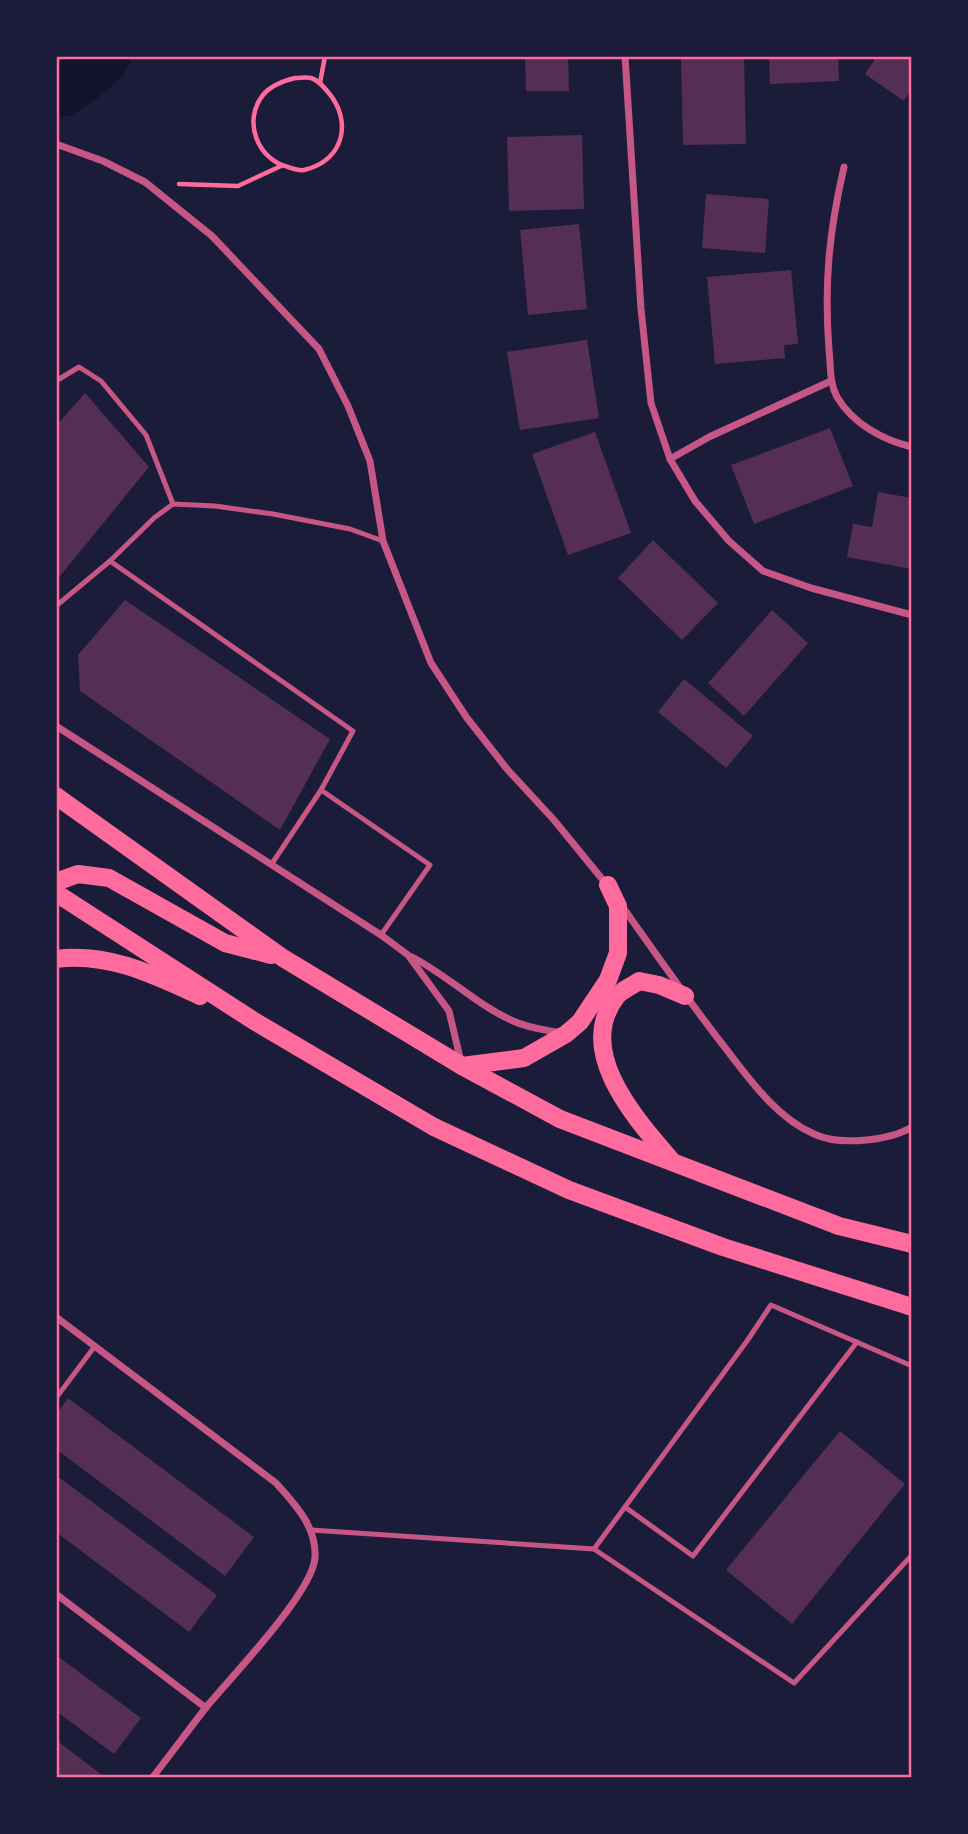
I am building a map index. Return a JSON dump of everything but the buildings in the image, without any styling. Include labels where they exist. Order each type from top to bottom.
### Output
[{"type":"main road","points":[[56,796],[283,958],[462,1066],[560,1119],[839,1226],[912,1244]]},
{"type":"main road","points":[[56,882],[78,874],[109,878],[225,943],[283,958]]},
{"type":"main road","points":[[462,1066],[524,1058],[566,1034],[580,1022],[608,980],[618,953],[618,906],[608,885]]},
{"type":"main road","points":[[56,893],[254,1021],[434,1127],[569,1190],[723,1247],[912,1307]]},
{"type":"main road","points":[[56,959],[74,956],[107,959],[150,974],[254,1021]]},
{"type":"main road","points":[[674,1164],[625,1103],[610,1073],[603,1050],[602,1023],[618,995],[639,981],[659,985],[685,996]]},
{"type":"street","points":[[625,56],[640,309],[652,403],[670,459],[695,501],[729,541],[763,571],[811,588],[912,615]]},
{"type":"street","points":[[56,144],[103,161],[145,182],[212,236],[319,349],[348,406],[370,461],[383,541],[431,663],[467,718],[506,769],[554,820],[608,885],[685,996],[754,1084],[788,1118],[815,1135],[843,1140],[878,1139],[912,1126]]},
{"type":"street","points":[[844,167],[832,223],[827,264],[826,310],[831,381],[837,397],[849,413],[871,430],[894,442],[912,447]]},
{"type":"street","points":[[670,459],[709,437],[831,381]]},
{"type":"street","points":[[56,726],[515,1022],[566,1034]]},
{"type":"street","points":[[408,955],[449,1011],[462,1066]]},
{"type":"street","points":[[56,1317],[276,1483],[293,1502],[310,1530],[315,1560],[297,1598],[152,1778]]},
{"type":"street","points":[[56,1594],[206,1708]]},
{"type":"lane","points":[[56,381],[79,367],[101,381],[146,435],[173,504]]},
{"type":"lane","points":[[56,606],[173,504],[215,506],[274,514],[350,528],[383,541]]},
{"type":"lane","points":[[110,561],[352,731],[321,790],[271,865]]},
{"type":"lane","points":[[321,790],[430,865],[381,935]]},
{"type":"lane","points":[[594,1549],[771,1305],[912,1366]]},
{"type":"lane","points":[[625,1507],[693,1556],[857,1342]]},
{"type":"lane","points":[[56,1398],[95,1346]]},
{"type":"lane","points":[[310,1530],[594,1549],[794,1683],[912,1555]]},
{"type":"path","points":[[320,83],[325,56]]},
{"type":"path","points":[[310,78],[320,83],[339,109],[342,132],[340,145],[327,160],[302,171],[282,166],[264,153],[256,138],[252,118],[262,96],[280,82],[310,78]]},
{"type":"path","points":[[145,182],[238,186],[282,166]]},
{"type":"shaded area","points":[[56,56],[133,56],[124,75],[101,95],[71,116],[56,117]]}]
